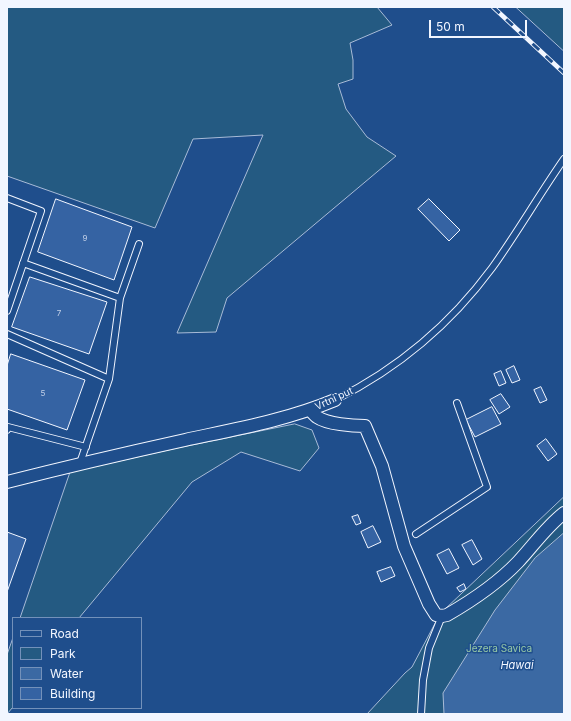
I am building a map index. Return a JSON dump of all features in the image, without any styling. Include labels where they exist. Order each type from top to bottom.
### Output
[{"type":"street","name":"Vrtni put","points":[[7,482],[80,464],[251,426],[310,410],[335,400]]},
{"type":"street","points":[[310,410],[317,418],[334,423],[352,426],[365,426],[382,466],[404,546],[429,604],[436,615],[447,615],[479,596],[497,582],[564,513]]},
{"type":"lane","name":"Vrtni put","points":[[335,400],[380,376],[414,350],[447,321],[491,268],[564,159]]},
{"type":"lane","points":[[7,198],[41,211],[7,311]]},
{"type":"lane","points":[[80,464],[109,379],[120,298],[139,244]]},
{"type":"lane","points":[[23,263],[120,298]]},
{"type":"lane","points":[[7,334],[109,379]]},
{"type":"lane","points":[[416,534],[487,487],[457,403]]},
{"type":"lane","points":[[7,430],[8,427],[86,447]]},
{"type":"lane","points":[[421,714],[423,680],[429,648],[442,616]]},
{"type":"green space","points":[[7,7],[377,7],[392,25],[350,43],[353,60],[353,79],[338,84],[346,109],[367,137],[396,156],[227,298],[216,332],[177,333],[263,135],[193,139],[155,228],[7,176]]},
{"type":"green space","points":[[516,7],[564,7],[564,51]]},
{"type":"green space","points":[[295,424],[312,430],[319,448],[300,471],[241,452],[192,482],[80,617],[20,617],[70,472]]},
{"type":"green space","name":"Jezera Savica","points":[[564,497],[564,714],[367,714],[412,667],[440,614]]},
{"type":"green space","points":[[12,641],[12,708],[7,714],[7,655]]},
{"type":"water","name":"Hawai","points":[[564,533],[564,714],[444,714],[443,693],[495,610],[535,558]]},
{"type":"building","points":[[56,199],[132,227],[114,280],[38,252]]},
{"type":"building","points":[[429,199],[460,230],[449,241],[418,209]]},
{"type":"building","points":[[30,277],[107,302],[89,354],[12,327]]},
{"type":"building","points":[[11,354],[85,380],[67,430],[7,409],[7,366]]},
{"type":"building","points":[[514,366],[520,380],[512,383],[506,370]]},
{"type":"building","points":[[501,371],[506,383],[499,386],[494,374]]},
{"type":"building","points":[[541,387],[547,400],[540,403],[534,390]]},
{"type":"building","points":[[501,394],[510,407],[499,414],[490,400]]},
{"type":"building","points":[[492,407],[501,424],[475,437],[466,420]]},
{"type":"building","points":[[546,439],[557,454],[548,461],[537,446]]},
{"type":"building","points":[[358,515],[361,523],[356,525],[352,517]]},
{"type":"building","points":[[373,526],[381,542],[368,548],[361,532]]},
{"type":"building","points":[[7,532],[26,539],[7,592]]},
{"type":"building","points":[[472,540],[482,559],[473,565],[462,545]]},
{"type":"building","points":[[449,549],[459,568],[447,574],[437,555]]},
{"type":"building","points":[[391,567],[395,576],[381,582],[377,572]]},
{"type":"building","points":[[464,584],[466,589],[460,592],[457,588]]},
{"type":"railway","points":[[493,7],[564,73]]}]
